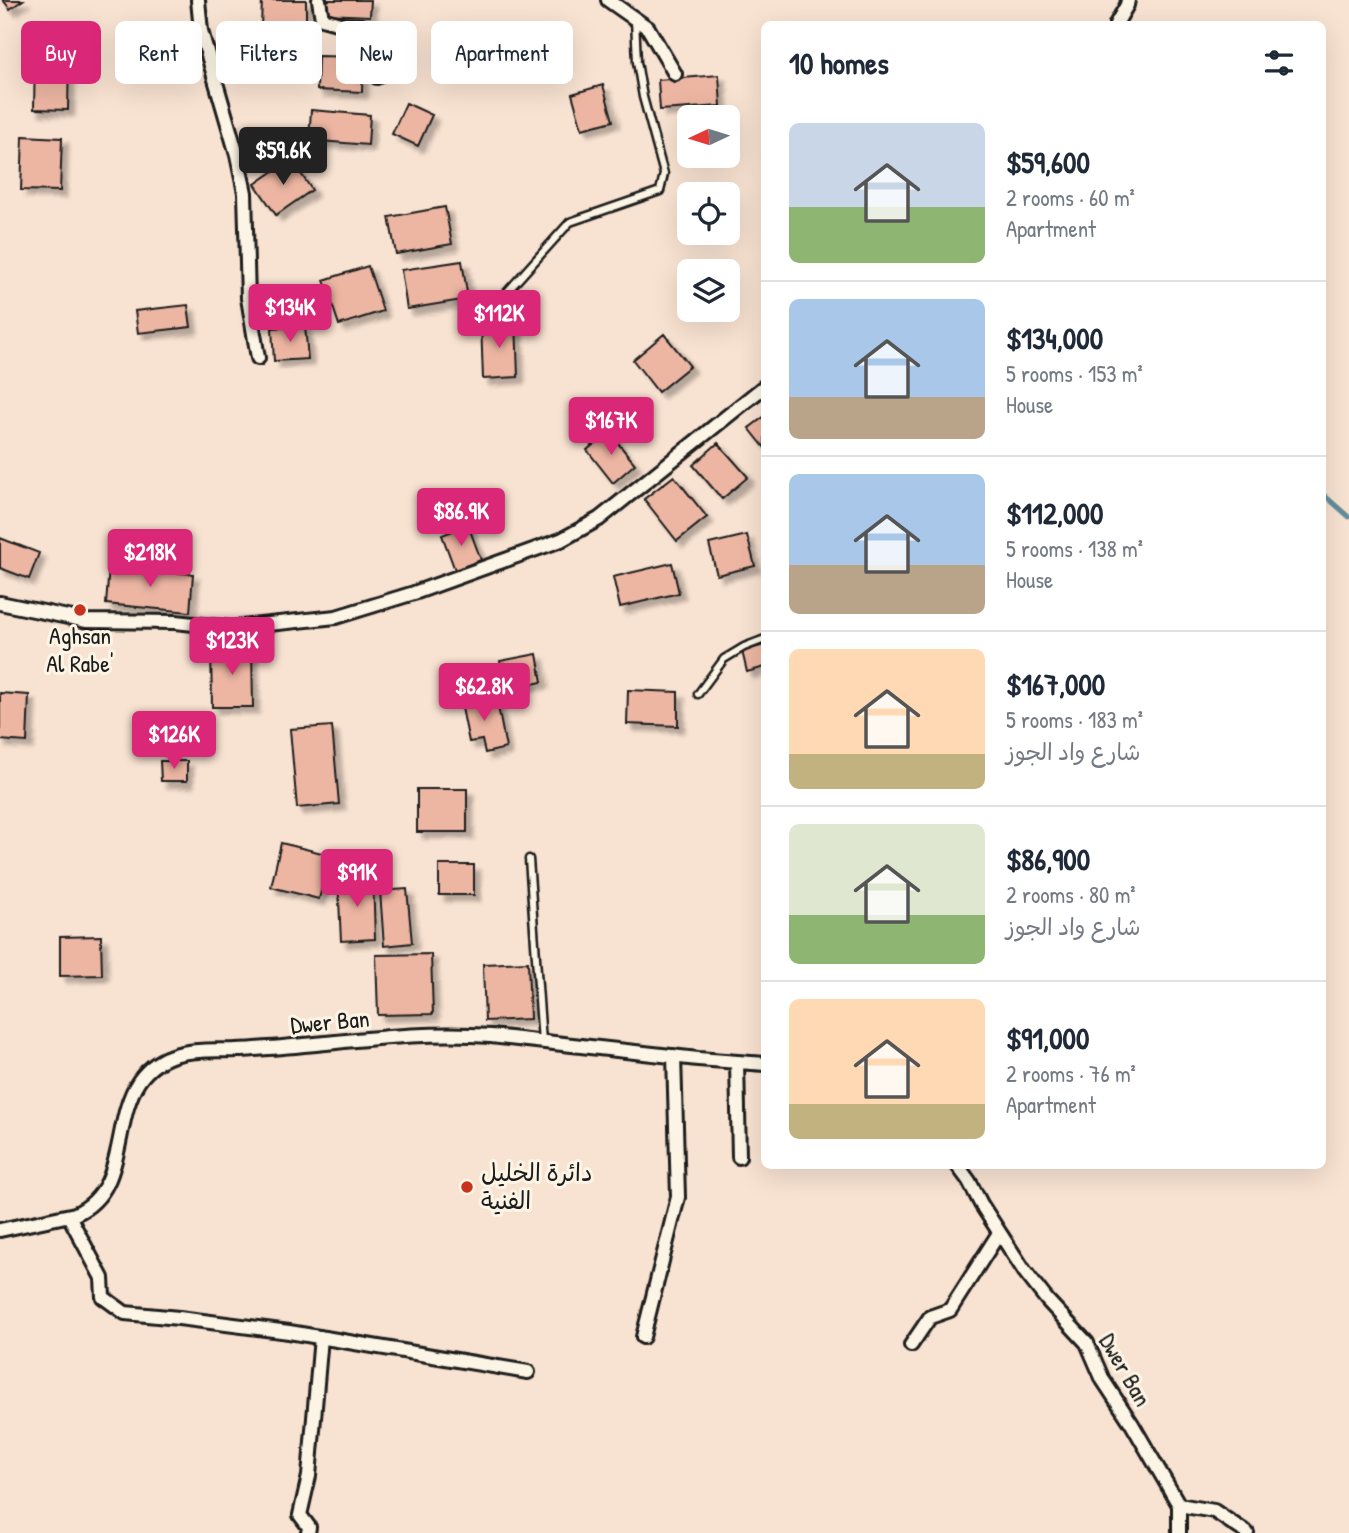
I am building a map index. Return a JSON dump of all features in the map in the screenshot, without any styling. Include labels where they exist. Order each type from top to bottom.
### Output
[{"type":"street","points":[[198,0],[201,31],[237,155],[245,193],[248,298],[258,358]]},
{"type":"street","points":[[319,0],[322,19],[336,22]]},
{"type":"street","points":[[608,0],[648,28],[675,74]]},
{"type":"street","points":[[1118,21],[1128,0]]},
{"type":"street","points":[[0,603],[87,621],[175,622],[231,628],[336,617],[414,593],[561,540],[599,519],[761,389]]},
{"type":"street","name":"Dwer Ban","points":[[0,1230],[69,1216],[92,1205],[103,1193],[119,1148],[124,1120],[134,1090],[151,1067],[170,1056],[194,1051],[253,1049],[403,1036],[473,1035],[761,1064]]},
{"type":"street","points":[[643,1337],[678,1197],[674,1056]]},
{"type":"street","points":[[737,1062],[739,1157]]},
{"type":"street","name":"Dwer Ban","points":[[960,1169],[1034,1284],[1087,1343],[1103,1380],[1179,1505]]},
{"type":"street","points":[[69,1216],[102,1278],[103,1297],[125,1313],[321,1337],[528,1372]]},
{"type":"street","points":[[911,1345],[930,1317],[950,1310],[999,1233]]},
{"type":"street","points":[[308,1533],[309,1527],[300,1515],[309,1476],[321,1337]]},
{"type":"street","points":[[1179,1533],[1179,1505],[1214,1511],[1247,1533]]},
{"type":"lane","points":[[489,312],[570,222],[660,191],[664,174],[636,62],[635,19]]},
{"type":"lane","points":[[698,694],[724,659],[761,641]]},
{"type":"lane","points":[[529,859],[542,1042]]},
{"type":"building","points":[[3,0],[23,0],[10,9]]},
{"type":"building","points":[[262,0],[306,0],[306,21],[261,21]]},
{"type":"building","points":[[326,0],[371,0],[370,16],[325,14]]},
{"type":"building","points":[[322,56],[336,56],[336,84],[362,84],[362,92],[317,90],[317,84],[322,84]]},
{"type":"building","points":[[719,75],[721,105],[677,105],[677,109],[660,110],[658,80]]},
{"type":"building","points":[[34,84],[68,84],[68,110],[34,109]]},
{"type":"building","points":[[603,85],[613,121],[582,129],[572,94]]},
{"type":"building","points":[[406,103],[432,115],[418,146],[392,134]]},
{"type":"building","points":[[311,110],[370,115],[368,145],[309,140]]},
{"type":"building","points":[[23,136],[62,138],[60,191],[21,190]]},
{"type":"building","points":[[291,159],[312,190],[276,215],[255,184]]},
{"type":"building","points":[[445,207],[452,244],[396,254],[389,217]]},
{"type":"building","points":[[462,261],[468,299],[407,309],[401,270]]},
{"type":"building","points":[[368,266],[383,311],[339,325],[324,280]]},
{"type":"building","points":[[188,305],[191,327],[138,333],[135,311]]},
{"type":"building","points":[[516,321],[518,377],[483,379],[481,322]]},
{"type":"building","points":[[305,326],[308,359],[274,361],[272,328]]},
{"type":"building","points":[[664,334],[690,366],[658,392],[633,360]]},
{"type":"building","points":[[761,419],[761,443],[749,428]]},
{"type":"building","points":[[609,432],[635,464],[613,483],[587,450]]},
{"type":"building","points":[[718,443],[748,477],[722,499],[693,465]]},
{"type":"building","points":[[674,476],[707,517],[677,541],[644,499]]},
{"type":"building","points":[[468,525],[481,560],[455,570],[442,535]]},
{"type":"building","points":[[747,535],[755,566],[717,575],[709,544]]},
{"type":"building","points":[[0,538],[39,553],[29,579],[0,568]]},
{"type":"building","points":[[672,563],[679,593],[620,607],[613,577]]},
{"type":"building","points":[[109,567],[193,574],[190,612],[106,604]]},
{"type":"building","points":[[761,646],[761,668],[747,672],[742,651]]},
{"type":"building","points":[[211,647],[252,647],[253,707],[212,707]]},
{"type":"building","points":[[537,654],[542,682],[505,689],[500,661]]},
{"type":"building","points":[[628,690],[678,692],[678,726],[627,724]]},
{"type":"building","points":[[0,693],[29,695],[27,742],[0,740]]},
{"type":"building","points":[[496,696],[506,748],[485,753],[482,740],[469,742],[461,703]]},
{"type":"building","points":[[332,726],[339,804],[297,808],[290,729]]},
{"type":"building","points":[[160,761],[187,761],[187,781],[161,781]]},
{"type":"building","points":[[417,789],[467,789],[467,832],[417,832]]},
{"type":"building","points":[[281,843],[330,855],[319,899],[271,887]]},
{"type":"building","points":[[439,865],[474,865],[474,895],[439,895]]},
{"type":"building","points":[[373,877],[375,939],[341,941],[338,879]]},
{"type":"building","points":[[407,889],[412,943],[384,946],[380,891]]},
{"type":"building","points":[[101,936],[102,975],[60,976],[60,937]]},
{"type":"building","points":[[431,954],[433,1014],[378,1015],[376,955]]},
{"type":"building","points":[[528,962],[530,1019],[485,1021],[483,964]]},
{"type":"waterway","points":[[1326,497],[1349,517]]},
{"type":"place","name":"Aghsan Al Rabe'","points":[[80,610]]},
{"type":"place","name":"دائرة الخليل الفنية","points":[[467,1187]]}]
